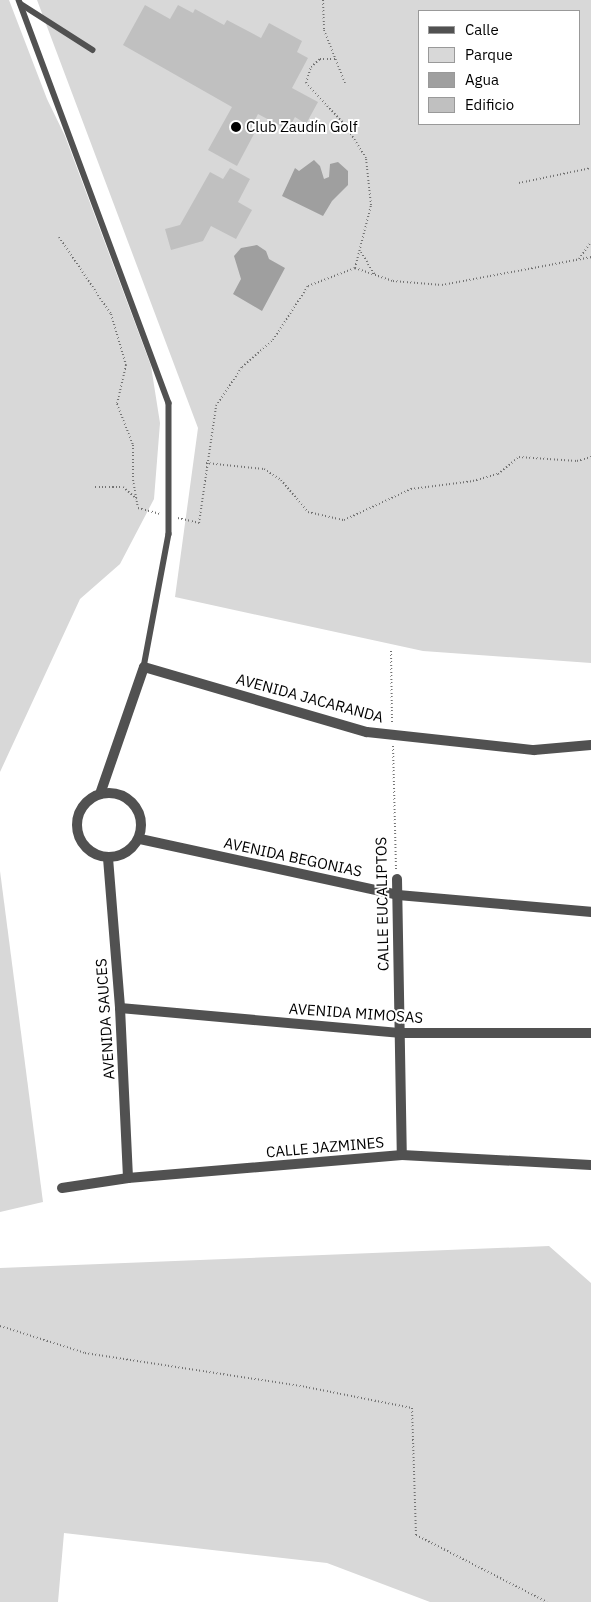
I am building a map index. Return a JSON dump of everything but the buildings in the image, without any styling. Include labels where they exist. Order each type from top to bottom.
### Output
[{"type":"street","name":"AVENIDA JACARANDA","points":[[144,667],[367,732],[534,750],[591,745]]},
{"type":"street","points":[[100,794],[120,795],[130,800],[137,809],[141,825],[140,839],[125,853],[108,858],[92,852],[83,845],[76,824],[82,807],[100,794],[144,667]]},
{"type":"street","name":"AVENIDA BEGONIAS","points":[[140,839],[398,896],[591,912]]},
{"type":"street","name":"AVENIDA SAUCES","points":[[108,858],[120,1008],[128,1178]]},
{"type":"street","name":"CALLE EUCALIPTOS","points":[[397,878],[402,1155]]},
{"type":"street","name":"AVENIDA MIMOSAS","points":[[120,1008],[399,1033],[591,1033]]},
{"type":"street","name":"CALLE JAZMINES","points":[[62,1188],[128,1178],[402,1155],[591,1164]]},
{"type":"lane","points":[[20,2],[93,50]]},
{"type":"lane","points":[[20,2],[169,403],[169,534],[144,667]]},
{"type":"path","points":[[323,0],[324,30],[345,83]]},
{"type":"path","points":[[335,59],[320,59],[311,67],[306,83],[347,127],[366,158],[371,205],[355,268]]},
{"type":"path","points":[[519,183],[591,168]]},
{"type":"path","points":[[59,237],[111,314],[126,365],[117,404],[134,445],[138,508],[199,522],[206,463],[216,406],[242,367],[273,340],[308,286],[355,268],[393,282],[442,285],[591,257]]},
{"type":"path","points":[[579,259],[591,242]]},
{"type":"path","points":[[360,251],[375,275]]},
{"type":"path","points":[[206,463],[264,469],[281,480],[308,512],[344,520],[412,489],[472,481],[498,474],[519,457],[577,461],[591,457]]},
{"type":"path","points":[[95,487],[123,487],[137,499]]},
{"type":"path","name":"CALLE EUCALIPTOS","points":[[391,651],[397,878]]},
{"type":"path","points":[[0,1326],[85,1353],[306,1387],[412,1408],[416,1535],[547,1602]]},
{"type":"green space","points":[[0,0],[9,0],[47,99],[65,136],[151,366],[160,423],[154,499],[120,564],[80,599],[0,772]]},
{"type":"green space","name":"Club Zaudín Golf","points":[[37,0],[591,0],[591,663],[423,651],[175,597],[198,428]]},
{"type":"green space","points":[[0,871],[43,1202],[0,1212]]},
{"type":"green space","points":[[549,1246],[591,1283],[591,1602],[430,1602],[327,1563],[64,1533],[58,1602],[0,1602],[0,1268]]},
{"type":"water","points":[[314,160],[320,166],[324,179],[329,177],[330,164],[338,162],[348,171],[348,185],[332,201],[323,216],[282,196],[295,168],[299,171]]},
{"type":"water","points":[[257,245],[266,251],[269,259],[285,268],[262,311],[233,294],[241,279],[234,256],[241,248]]},
{"type":"place","name":"Club Zaudín Golf","points":[[236,127]]}]
